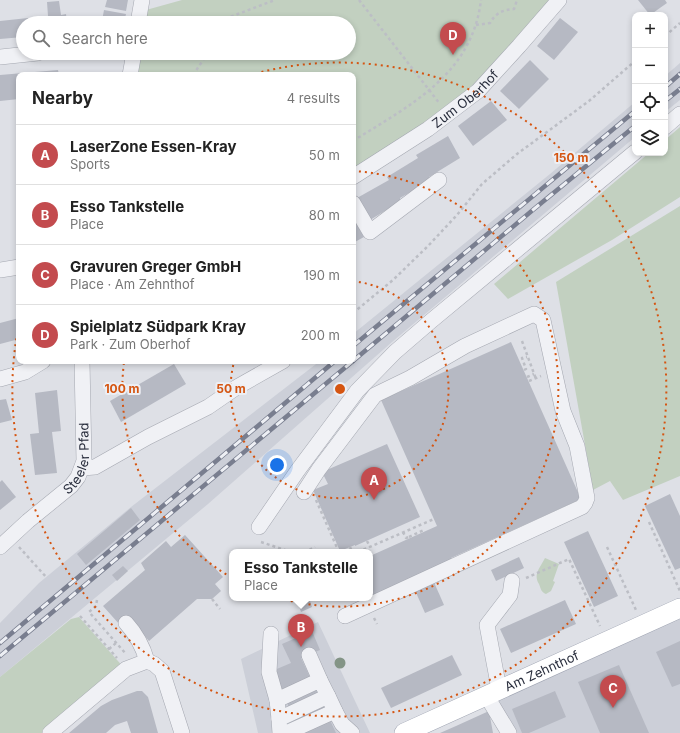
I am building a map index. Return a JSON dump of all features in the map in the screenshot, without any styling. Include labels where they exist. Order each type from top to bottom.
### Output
[{"type":"main road","name":"Am Zehnthof","points":[[404,733],[680,608]]},
{"type":"street","points":[[139,16],[142,0]]},
{"type":"street","name":"Zum Oberhof","points":[[356,175],[428,129],[478,91],[559,0]]},
{"type":"street","points":[[0,57],[16,55]]},
{"type":"street","points":[[131,72],[133,60]]},
{"type":"street","points":[[668,124],[680,114]]},
{"type":"street","points":[[258,527],[298,470],[357,391],[395,352],[632,154]]},
{"type":"street","points":[[356,208],[370,232],[439,180]]},
{"type":"street","points":[[0,270],[16,267]]},
{"type":"street","points":[[309,494],[319,469],[375,395],[410,378],[465,346],[534,314],[543,320],[563,411],[577,446],[587,498],[585,503],[582,507],[345,616]]},
{"type":"street","points":[[0,378],[25,372],[38,364]]},
{"type":"street","name":"Steeler Pfad","points":[[5,542],[71,486],[78,477],[82,468],[84,461],[82,364]]},
{"type":"street","points":[[82,468],[96,467],[148,437],[208,407],[237,387],[278,364]]},
{"type":"street","points":[[509,733],[492,692],[487,625],[510,595],[511,582]]},
{"type":"street","points":[[50,733],[136,665],[144,652],[133,631],[126,623]]},
{"type":"street","points":[[272,634],[269,672],[277,700],[279,726],[328,696]]},
{"type":"street","points":[[309,655],[334,711],[342,724],[352,733]]},
{"type":"street","points":[[136,665],[154,664],[162,671],[182,733]]},
{"type":"street","points":[[277,700],[320,680]]},
{"type":"street","points":[[286,733],[334,711]]},
{"type":"path","points":[[232,16],[275,0]]},
{"type":"path","points":[[359,0],[429,90]]},
{"type":"path","points":[[356,139],[419,99],[443,79],[463,53],[476,25],[481,0]]},
{"type":"path","points":[[476,25],[490,23],[499,12],[514,10],[517,0]]},
{"type":"path","points":[[668,33],[680,23]]},
{"type":"path","points":[[195,72],[203,60]]},
{"type":"path","points":[[356,311],[393,280],[428,246],[457,215],[482,184],[517,154],[589,101],[632,64]]},
{"type":"path","points":[[522,341],[536,379]]},
{"type":"path","points":[[524,370],[526,369],[522,358],[527,357]]},
{"type":"path","points":[[527,377],[534,374]]},
{"type":"path","points":[[309,494],[337,549]]},
{"type":"path","points":[[365,549],[434,519]]},
{"type":"path","points":[[649,522],[680,591]]},
{"type":"path","points":[[403,532],[406,538],[424,530],[425,531]]},
{"type":"path","points":[[367,541],[370,547]]},
{"type":"path","points":[[5,542],[47,578]]},
{"type":"path","points":[[268,544],[282,549]]},
{"type":"path","points":[[311,549],[315,547]]},
{"type":"path","points":[[607,547],[643,624]]},
{"type":"path","points":[[511,582],[569,559],[607,641]]},
{"type":"path","points":[[212,599],[220,609]]},
{"type":"path","points":[[97,600],[96,606],[89,612],[136,665]]},
{"type":"path","points":[[80,616],[109,649],[136,665]]},
{"type":"path","points":[[109,649],[116,643]]},
{"type":"shaded area","points":[[680,63],[680,100],[668,110],[668,84],[668,73]]},
{"type":"shaded area","points":[[632,105],[632,140],[392,342],[208,504],[0,677],[0,623],[39,583],[131,507],[316,364],[356,364],[356,332],[550,174]]},
{"type":"shaded area","points":[[680,610],[680,733],[505,733],[490,696]]},
{"type":"shaded area","points":[[318,622],[370,733],[258,733],[241,659]]},
{"type":"green space","points":[[182,0],[558,0],[478,88],[356,174],[356,72],[137,72],[139,60],[356,60],[356,16],[145,16],[146,10]]},
{"type":"green space","points":[[680,127],[680,197],[612,240],[508,299],[494,284],[645,156],[668,156],[668,137]]},
{"type":"green space","points":[[680,206],[680,476],[623,500],[610,481],[593,490],[556,282]]},
{"type":"green space","points":[[545,558],[559,564],[553,581],[555,582],[551,591],[546,594],[541,590],[537,580],[538,571]]},
{"type":"green space","points":[[79,617],[125,669],[49,733],[0,733],[0,677],[71,619]]},
{"type":"building","points":[[107,0],[128,0],[126,11],[105,7]]},
{"type":"building","points":[[638,0],[665,0],[667,3],[654,12],[648,12]]},
{"type":"building","points":[[59,1],[61,15],[66,14],[66,16],[48,16],[47,2]]},
{"type":"building","points":[[104,10],[126,14],[126,16],[103,16]]},
{"type":"building","points":[[560,18],[578,32],[554,60],[537,46]]},
{"type":"building","points":[[16,19],[16,38],[0,39],[0,21]]},
{"type":"building","points":[[530,60],[549,79],[519,109],[500,91]]},
{"type":"building","points":[[58,70],[58,72],[35,72]]},
{"type":"building","points":[[16,74],[16,99],[0,101],[0,75]]},
{"type":"building","points":[[491,101],[507,120],[473,146],[458,126]]},
{"type":"building","points":[[448,136],[460,158],[429,177],[431,180],[400,198],[401,201],[370,220],[357,198],[389,180],[387,177],[418,158],[416,155]]},
{"type":"building","points":[[356,223],[364,237],[356,241]]},
{"type":"building","points":[[16,319],[16,340],[0,344],[0,323]]},
{"type":"building","points":[[511,342],[581,499],[451,558],[453,562],[373,598],[373,555],[437,526],[381,400]]},
{"type":"building","points":[[174,364],[186,384],[121,422],[110,401]]},
{"type":"building","points":[[57,390],[61,431],[52,432],[57,473],[35,475],[30,434],[39,433],[35,393]]},
{"type":"building","points":[[6,399],[12,420],[0,423],[0,400]]},
{"type":"building","points":[[387,444],[420,517],[355,546],[339,549],[313,490],[328,484],[322,472]]},
{"type":"building","points":[[2,480],[16,497],[0,510],[0,482]]},
{"type":"building","points":[[670,494],[680,516],[680,568],[675,570],[645,506]]},
{"type":"building","points":[[131,508],[140,520],[86,565],[77,554]]},
{"type":"building","points":[[588,531],[618,596],[594,607],[564,542]]},
{"type":"building","points":[[185,535],[223,577],[215,584],[221,591],[212,599],[197,599],[149,641],[129,617],[120,625],[103,606],[145,570],[141,563],[166,541],[171,547]]},
{"type":"building","points":[[519,557],[524,568],[496,581],[491,570]]},
{"type":"building","points":[[123,566],[128,571],[117,581],[112,575]]},
{"type":"building","points":[[433,580],[444,605],[425,613],[414,588]]},
{"type":"building","points":[[565,600],[576,624],[511,653],[500,629]]},
{"type":"building","points":[[310,601],[312,607],[301,612],[299,606]]},
{"type":"building","points":[[312,631],[320,650],[301,658],[336,733],[301,733],[272,671],[291,663],[282,644]]},
{"type":"building","points":[[680,641],[680,684],[672,687],[656,652]]},
{"type":"building","points":[[452,655],[462,675],[391,708],[381,688]]},
{"type":"building","points":[[619,665],[649,733],[600,733],[578,682]]},
{"type":"building","points":[[137,691],[142,691],[148,697],[158,733],[131,733],[127,721],[115,725],[106,733],[69,733],[101,706],[112,700]]},
{"type":"building","points":[[555,691],[566,717],[529,733],[522,733],[512,709]]},
{"type":"building","points":[[489,711],[493,733],[440,733],[456,726]]},
{"type":"railway","points":[[668,84],[680,74]]},
{"type":"railway","points":[[668,99],[680,89]]},
{"type":"railway","points":[[356,344],[632,114]]},
{"type":"railway","points":[[356,358],[632,128]]},
{"type":"railway","points":[[0,643],[331,364]]},
{"type":"railway","points":[[0,656],[349,364]]},
{"type":"place","name":"Spielplatz Südpark Kray","points":[[453,55]]},
{"type":"place","name":"LaserZone Essen-Kray","points":[[374,500]]},
{"type":"place","name":"Esso Tankstelle","points":[[301,647]]},
{"type":"place","name":"Gravuren Greger GmbH","points":[[613,708]]}]
